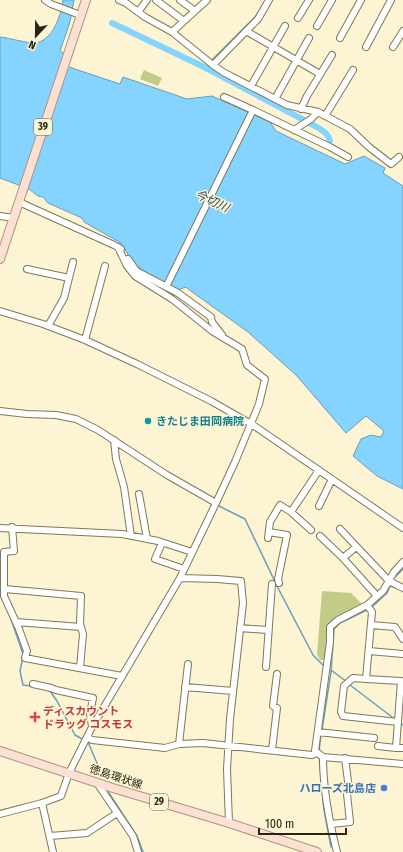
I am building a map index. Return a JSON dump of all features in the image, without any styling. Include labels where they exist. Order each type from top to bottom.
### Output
[{"type":"main road","name":"39","points":[[0,259],[67,55],[77,30],[78,14],[86,0]]},
{"type":"main road","name":"徳島環状線","points":[[0,751],[317,852]]},
{"type":"street","points":[[45,0],[58,7],[78,14]]},
{"type":"street","points":[[119,0],[172,32],[213,65],[287,105],[318,112],[350,129],[369,147],[391,164],[402,157]]},
{"type":"street","points":[[138,12],[147,0]]},
{"type":"street","points":[[156,0],[184,21]]},
{"type":"street","points":[[180,0],[195,11]]},
{"type":"street","points":[[172,32],[206,0]]},
{"type":"street","points":[[213,65],[258,19],[269,0]]},
{"type":"street","points":[[298,18],[309,0]]},
{"type":"street","points":[[317,26],[332,0]]},
{"type":"street","points":[[340,38],[361,0]]},
{"type":"street","points":[[366,47],[391,0]]},
{"type":"street","points":[[251,86],[285,26]]},
{"type":"street","points":[[246,31],[320,74]]},
{"type":"street","points":[[393,47],[403,31]]},
{"type":"street","points":[[276,99],[309,38]]},
{"type":"street","points":[[301,109],[307,96],[332,55]]},
{"type":"street","points":[[325,116],[353,70]]},
{"type":"street","points":[[224,97],[252,112],[330,147],[348,158]]},
{"type":"street","points":[[167,286],[252,112]]},
{"type":"street","points":[[294,130],[311,119],[318,112]]},
{"type":"street","points":[[19,200],[118,247],[123,251],[135,269],[167,286],[211,317],[212,322],[223,337]]},
{"type":"street","points":[[0,216],[14,218]]},
{"type":"street","points":[[0,814],[42,803],[61,796],[69,773],[92,726],[180,578],[216,503],[251,424],[259,404],[265,379],[247,365],[242,349],[212,331],[172,299],[135,276],[127,266],[118,247]]},
{"type":"street","points":[[48,326],[64,298],[72,262]]},
{"type":"street","points":[[85,340],[105,266]]},
{"type":"street","points":[[27,269],[69,278]]},
{"type":"street","points":[[0,311],[48,326],[85,340],[211,401],[251,424],[403,528]]},
{"type":"street","points":[[0,411],[27,414],[56,414],[76,419],[114,440],[167,475],[216,503]]},
{"type":"street","points":[[114,440],[116,460],[124,487],[131,536]]},
{"type":"street","points":[[291,512],[319,470]]},
{"type":"street","points":[[320,506],[332,479]]},
{"type":"street","points":[[139,494],[147,539]]},
{"type":"street","points":[[280,583],[278,579],[287,536],[268,535],[270,522],[280,505],[291,512],[311,530]]},
{"type":"street","points":[[128,513],[142,512]]},
{"type":"street","points":[[0,528],[12,527],[108,533],[162,542],[192,552]]},
{"type":"street","points":[[12,527],[14,551],[4,552],[2,577],[5,589],[4,596],[27,651],[25,658],[122,676]]},
{"type":"street","points":[[340,529],[389,581],[403,588]]},
{"type":"street","points":[[320,536],[343,558],[377,596]]},
{"type":"street","points":[[162,542],[155,559],[184,569]]},
{"type":"street","points":[[343,558],[356,547]]},
{"type":"street","points":[[403,562],[394,572],[383,591],[367,605],[338,620],[330,627],[330,642],[315,752],[324,757],[403,764]]},
{"type":"street","points":[[180,578],[241,581],[243,603],[232,691],[228,746],[227,769],[229,823]]},
{"type":"street","points":[[266,667],[272,584]]},
{"type":"street","points":[[5,589],[81,596],[80,624],[83,634],[80,668]]},
{"type":"street","points":[[366,679],[372,612],[367,605]]},
{"type":"street","points":[[16,622],[81,627]]},
{"type":"street","points":[[371,625],[395,627],[403,639]]},
{"type":"street","points":[[240,628],[268,630]]},
{"type":"street","points":[[369,651],[403,654]]},
{"type":"street","points":[[179,744],[188,664]]},
{"type":"street","points":[[272,750],[277,708],[273,706],[277,674]]},
{"type":"street","points":[[396,748],[398,722],[401,710],[402,682],[353,678],[344,686],[341,712],[343,716],[398,722]]},
{"type":"street","points":[[33,684],[93,698],[90,714],[92,726]]},
{"type":"street","points":[[186,687],[232,691]]},
{"type":"street","points":[[318,732],[374,738]]},
{"type":"street","points":[[87,737],[92,740],[165,748],[179,744],[203,743],[312,755],[317,753]]},
{"type":"street","points":[[378,746],[403,748]]},
{"type":"street","points":[[324,757],[323,773],[330,824],[337,852]]},
{"type":"street","points":[[330,824],[350,822],[347,794],[349,789],[345,758]]},
{"type":"street","points":[[97,782],[132,836],[138,852]]},
{"type":"street","points":[[42,803],[53,852]]},
{"type":"street","points":[[50,836],[87,833],[117,813]]},
{"type":"green space","points":[[144,70],[162,78],[158,86],[140,79]]},
{"type":"green space","points":[[322,591],[351,593],[362,604],[329,625],[328,645],[324,660],[320,660],[317,654]]},
{"type":"water","name":"今切川","points":[[63,0],[74,0],[70,22],[60,51],[63,53],[69,67],[120,84],[123,77],[187,99],[212,96],[270,122],[276,131],[345,164],[364,156],[385,168],[383,173],[403,186],[403,489],[377,476],[353,456],[361,439],[371,435],[381,437],[384,431],[366,416],[346,433],[296,375],[248,332],[186,287],[178,290],[141,269],[134,264],[121,243],[84,222],[82,218],[48,203],[43,197],[38,196],[29,189],[0,178],[0,37],[31,43],[47,38],[58,20]]},
{"type":"waterway","points":[[212,60],[256,16],[265,2]]},
{"type":"waterway","points":[[112,23],[204,67],[315,126],[322,130],[330,141]]},
{"type":"waterway","points":[[219,506],[245,519],[278,588],[313,655],[324,666]]},
{"type":"waterway","points":[[393,579],[403,569]]},
{"type":"waterway","points":[[372,607],[387,593],[390,586],[399,589]]},
{"type":"waterway","points":[[322,730],[331,672],[334,629],[340,623],[369,609]]},
{"type":"waterway","points":[[10,616],[23,654]]},
{"type":"waterway","points":[[23,657],[20,671],[23,685],[31,686]]},
{"type":"waterway","points":[[331,670],[347,682]]},
{"type":"waterway","points":[[350,685],[396,720]]},
{"type":"waterway","points":[[45,689],[50,691],[57,701],[75,735],[84,740]]},
{"type":"waterway","points":[[399,722],[403,725]]},
{"type":"waterway","points":[[319,752],[321,734]]},
{"type":"waterway","points":[[88,742],[102,775]]},
{"type":"waterway","points":[[319,756],[324,810],[331,847]]},
{"type":"waterway","points":[[109,793],[137,836],[143,852]]},
{"type":"place","name":"きたじま田岡病院","points":[[148,421]]},
{"type":"place","name":"ディスカウント ドラッグ コスモス","points":[[35,717]]},
{"type":"place","name":"ハローズ北島店","points":[[384,788]]}]
